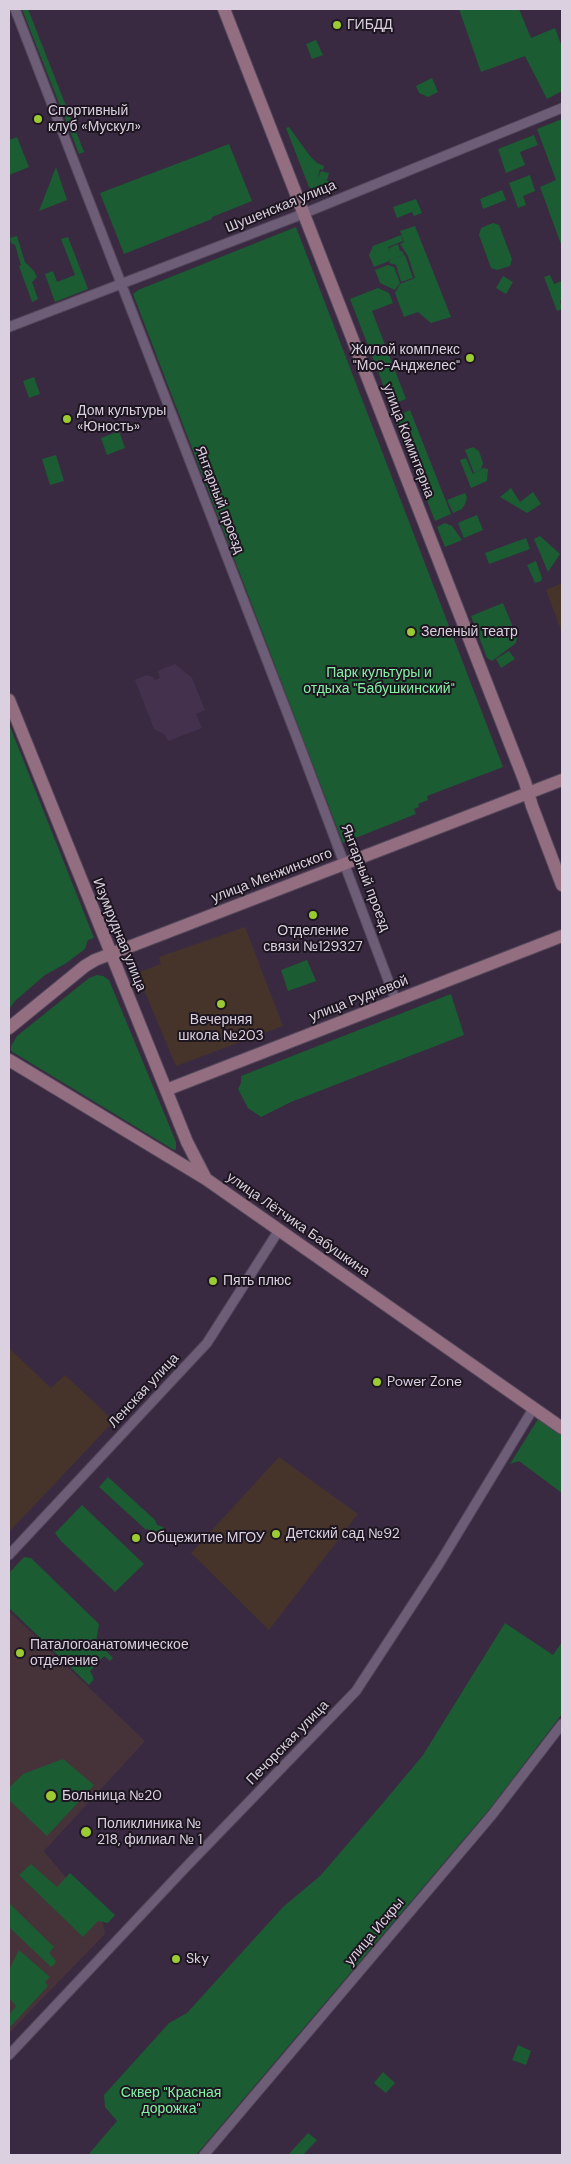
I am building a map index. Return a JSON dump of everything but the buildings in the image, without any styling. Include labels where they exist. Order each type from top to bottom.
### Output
[{"type":"street","name":"Янтарный проезд","points":[[15,9],[345,864],[396,1001]]},
{"type":"street","name":"улица Коминтерна","points":[[224,9],[525,782],[562,885]]},
{"type":"street","name":"Шушенская улица","points":[[9,327],[303,214],[562,108]]},
{"type":"street","name":"Изумрудная улица","points":[[9,700],[187,1142],[206,1179]]},
{"type":"street","name":"улица Менжинского","points":[[9,1028],[85,966],[111,954],[562,780]]},
{"type":"street","name":"улица Рудневой","points":[[166,1090],[562,936]]},
{"type":"street","name":"улица Лётчика Бабушкина","points":[[9,1060],[206,1179],[562,1428]]},
{"type":"street","name":"Ленская улица","points":[[9,1555],[207,1343],[279,1230]]},
{"type":"street","name":"Печорская улица","points":[[9,2055],[356,1691],[437,1567],[533,1409]]},
{"type":"street","name":"улица Искры","points":[[204,2155],[492,1815],[562,1724]]},
{"type":"shaded area","points":[[562,583],[562,629],[561,630],[546,590]]},
{"type":"shaded area","points":[[175,664],[192,678],[205,710],[196,714],[202,728],[168,741],[165,735],[154,729],[135,680],[146,675],[153,677],[155,680],[160,678],[158,671]]},
{"type":"shaded area","points":[[245,927],[283,1026],[176,1066],[137,973],[161,964],[159,957]]},
{"type":"shaded area","points":[[9,1348],[51,1388],[65,1375],[114,1421],[9,1532]]},
{"type":"shaded area","name":"Детский сад №92","points":[[279,1457],[358,1514],[269,1630],[191,1553]]},
{"type":"shaded area","name":"Больница №20","points":[[9,1611],[145,1741],[44,1851],[103,1923],[105,1934],[9,2033]]},
{"type":"green space","points":[[22,9],[28,9],[84,152],[79,154]]},
{"type":"green space","points":[[459,9],[519,9],[531,38],[555,28],[562,47],[562,91],[547,99],[525,56],[481,72]]},
{"type":"green space","points":[[316,40],[323,55],[312,59],[306,44]]},
{"type":"green space","points":[[432,78],[438,92],[428,97],[419,93],[416,86]]},
{"type":"green space","points":[[562,119],[562,247],[540,187],[556,180],[537,129]]},
{"type":"green space","points":[[289,127],[310,156],[317,163],[324,166],[323,170],[320,169],[318,178],[321,171],[329,173],[327,180],[322,179],[329,181],[330,184],[312,189],[309,187],[286,128]]},
{"type":"green space","points":[[534,135],[538,145],[520,152],[525,165],[506,173],[498,149]]},
{"type":"green space","points":[[17,137],[29,167],[9,175],[9,140]]},
{"type":"green space","points":[[229,144],[252,201],[124,254],[100,193]]},
{"type":"green space","points":[[56,167],[67,200],[39,211]]},
{"type":"green space","points":[[530,175],[535,191],[523,196],[526,205],[518,208],[509,183]]},
{"type":"green space","points":[[502,190],[506,200],[483,209],[480,199]]},
{"type":"green space","points":[[416,199],[422,213],[414,216],[412,212],[397,218],[393,207]]},
{"type":"green space","points":[[493,223],[499,225],[512,259],[510,266],[497,270],[491,268],[479,235],[481,228]]},
{"type":"green space","points":[[415,226],[451,317],[431,323],[418,312],[404,317],[395,293],[400,284],[415,278],[408,256],[400,244],[404,242],[400,231]]},
{"type":"green space","name":"Парк культуры и отдыха \"Бабушкинский\"","points":[[296,227],[503,767],[427,796],[428,800],[418,804],[419,807],[414,809],[416,814],[343,843],[133,294],[138,290]]},
{"type":"green space","points":[[401,235],[403,241],[388,247],[390,252],[389,248],[398,244],[400,251],[404,255],[392,259],[405,255],[413,278],[401,282],[396,265],[389,263],[391,257],[389,261],[374,267],[369,255],[373,246]]},
{"type":"green space","points":[[17,236],[25,262],[37,277],[32,282],[38,299],[32,302],[19,266],[21,265],[15,245],[11,243],[10,238]]},
{"type":"green space","points":[[68,237],[88,289],[55,302],[45,274],[53,271],[57,282],[75,275],[61,239]]},
{"type":"green space","points":[[388,265],[394,267],[400,283],[395,290],[380,283],[375,270]]},
{"type":"green space","points":[[550,275],[554,284],[562,281],[562,299],[560,301],[562,309],[557,311],[544,277]]},
{"type":"green space","points":[[503,276],[513,282],[506,294],[496,288]]},
{"type":"green space","points":[[378,288],[389,293],[393,303],[372,311],[406,399],[391,405],[350,299]]},
{"type":"green space","points":[[34,377],[40,394],[29,398],[23,381]]},
{"type":"green space","points":[[410,410],[451,514],[435,521],[394,417]]},
{"type":"green space","points":[[119,431],[125,448],[107,455],[101,438]]},
{"type":"green space","points":[[473,447],[479,451],[483,463],[481,469],[474,473],[465,450]]},
{"type":"green space","points":[[56,455],[64,481],[50,485],[42,459]]},
{"type":"green space","points":[[466,458],[473,474],[483,468],[488,469],[487,481],[471,488],[460,460]]},
{"type":"green space","points":[[511,488],[520,502],[533,492],[541,504],[527,513],[500,497]]},
{"type":"green space","points":[[465,493],[467,498],[462,509],[453,513],[447,500]]},
{"type":"green space","points":[[477,515],[483,530],[464,538],[458,523]]},
{"type":"green space","points":[[445,523],[452,526],[462,540],[445,547],[437,527]]},
{"type":"green space","points":[[540,536],[560,554],[548,572],[534,539]]},
{"type":"green space","points":[[526,538],[530,549],[489,564],[485,553]]},
{"type":"green space","points":[[536,561],[542,578],[541,581],[535,583],[527,565]]},
{"type":"green space","points":[[503,603],[517,637],[516,643],[492,661],[487,658],[471,616]]},
{"type":"green space","points":[[509,651],[515,659],[501,668],[496,659]]},
{"type":"green space","points":[[9,724],[94,938],[88,940],[85,949],[65,964],[45,975],[15,1001],[9,1009]]},
{"type":"green space","points":[[307,960],[316,981],[288,991],[281,970]]},
{"type":"green space","points":[[97,975],[109,980],[176,1142],[176,1149],[174,1150],[11,1051],[11,1046],[17,1036],[89,978]]},
{"type":"green space","points":[[451,994],[464,1035],[291,1102],[261,1117],[248,1108],[238,1089],[241,1083],[241,1076]]},
{"type":"green space","points":[[538,1419],[562,1436],[562,1493],[519,1461],[510,1464]]},
{"type":"green space","points":[[108,1477],[155,1520],[157,1525],[163,1527],[167,1535],[161,1538],[154,1531],[145,1529],[99,1487]]},
{"type":"green space","points":[[82,1505],[144,1564],[115,1592],[55,1533]]},
{"type":"green space","points":[[24,1557],[31,1558],[99,1624],[96,1641],[113,1658],[110,1661],[104,1656],[90,1671],[94,1679],[89,1685],[9,1608],[9,1573]]},
{"type":"green space","name":"Сквер \"Красная дорожка\"","points":[[505,1623],[553,1655],[562,1642],[562,1714],[491,1807],[196,2155],[88,2155],[117,2121],[105,2107],[104,2095],[169,2023],[187,2013],[283,1907],[320,1876],[383,1803],[423,1755]]},
{"type":"green space","points":[[63,1759],[94,1785],[47,1836],[9,1800],[9,1788],[23,1774]]},
{"type":"green space","points":[[31,1864],[57,1887],[70,1873],[115,1915],[108,1923],[98,1921],[83,1937],[19,1875]]},
{"type":"green space","points":[[9,1903],[54,1947],[49,1953],[56,1961],[54,1965],[51,1967],[9,1927]]},
{"type":"green space","points":[[19,1950],[50,1977],[45,1982],[48,1986],[10,2027],[9,2015],[16,2006],[9,1998],[9,1970]]},
{"type":"green space","points":[[518,2045],[531,2051],[526,2065],[512,2060]]},
{"type":"green space","points":[[383,2072],[395,2083],[386,2093],[374,2083]]},
{"type":"green space","points":[[308,2133],[317,2140],[303,2155],[288,2155]]},
{"type":"place","name":"ГИБДД","points":[[337,25]]},
{"type":"place","name":"Спортивный клуб «Мускул»","points":[[38,119]]},
{"type":"place","name":"Жилой комплекс \"Мос-Анджелес\"","points":[[470,358]]},
{"type":"place","name":"Дом культуры «Юность»","points":[[67,419]]},
{"type":"place","name":"Зеленый театр","points":[[411,632]]},
{"type":"place","name":"Отделение связи №129327","points":[[313,915]]},
{"type":"place","name":"Вечерняя школа №203","points":[[221,1004]]},
{"type":"place","name":"Пять плюс","points":[[213,1281]]},
{"type":"place","name":"Power Zone","points":[[377,1382]]},
{"type":"place","name":"Детский сад №92","points":[[276,1534]]},
{"type":"place","name":"Общежитие МГОУ","points":[[136,1538]]},
{"type":"place","name":"Паталогоанатомическое отделение","points":[[20,1653]]},
{"type":"place","name":"Больница №20","points":[[51,1796]]},
{"type":"place","name":"Поликлиника № 218, филиал № 1","points":[[86,1832]]},
{"type":"place","name":"Sky","points":[[176,1959]]}]
